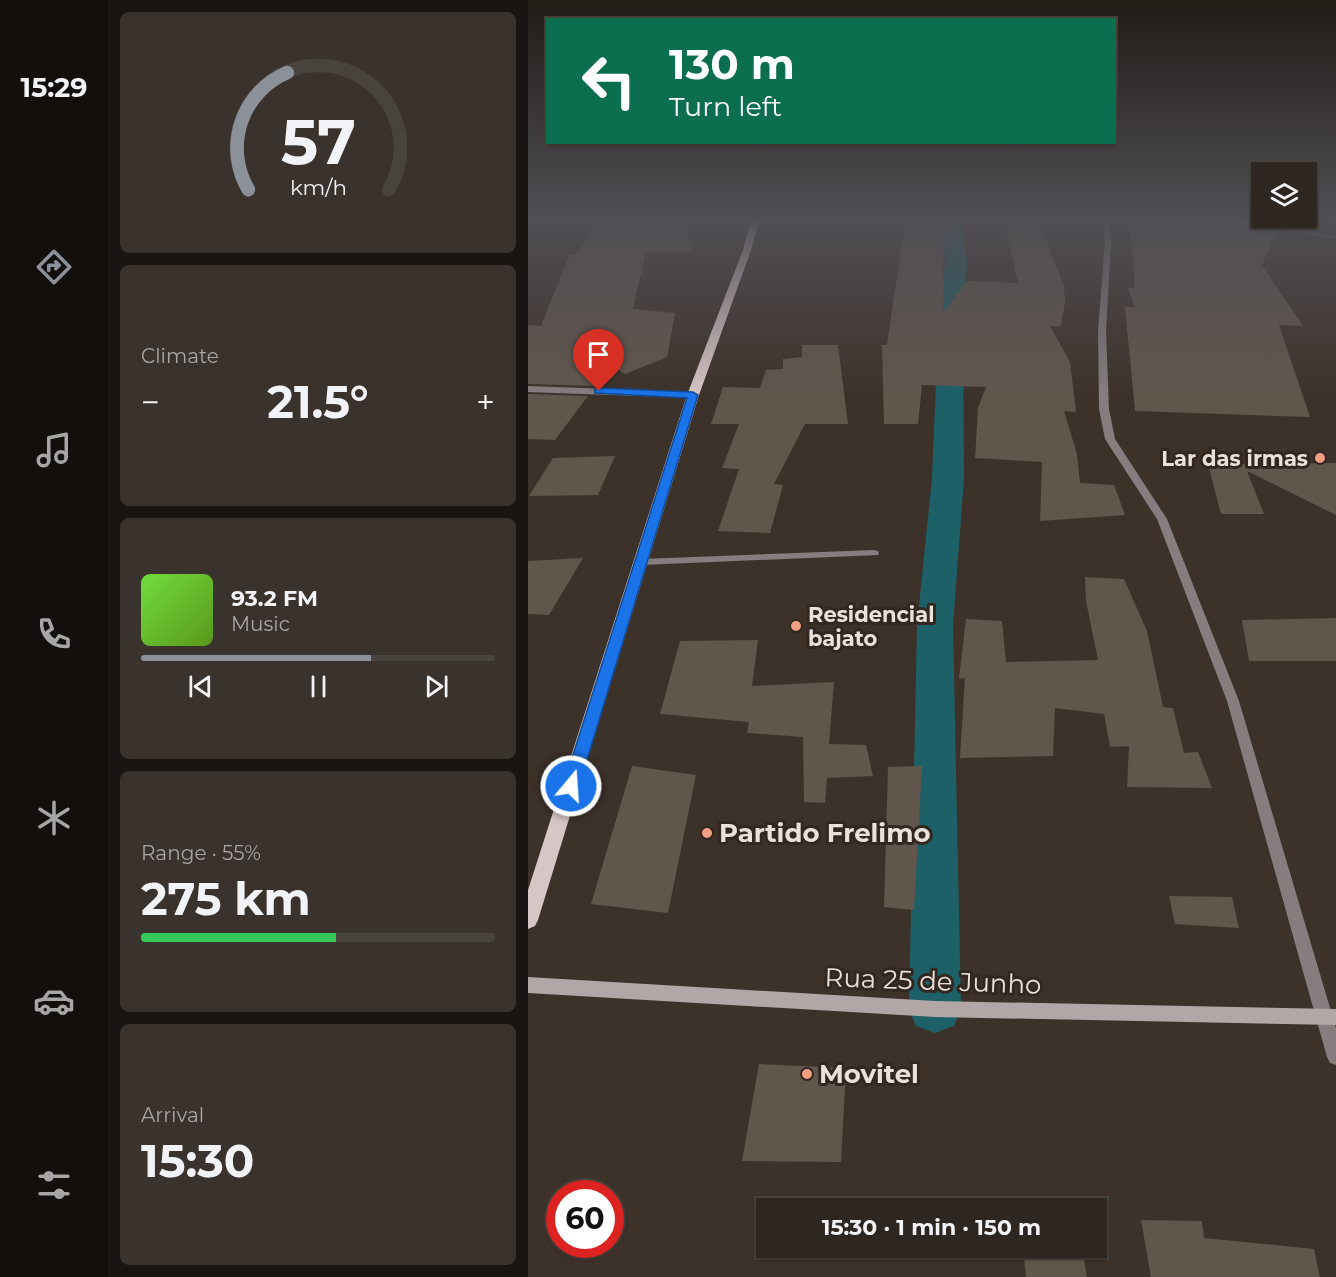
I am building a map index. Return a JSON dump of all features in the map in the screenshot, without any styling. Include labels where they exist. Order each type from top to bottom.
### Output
[{"type":"main road","points":[[528,920],[693,395],[737,277]]},
{"type":"street","points":[[1106,277],[1102,343],[1104,409],[1110,439],[1162,519],[1233,701],[1330,1017],[1336,1057]]},
{"type":"street","points":[[528,389],[693,395]]},
{"type":"street","points":[[642,562],[874,553]]},
{"type":"street","name":"Rua 25 de Junho","points":[[528,985],[935,1009],[1330,1017]]},
{"type":"building","points":[[561,277],[640,277],[633,309],[675,313],[667,357],[625,374],[611,365],[596,386],[528,384],[528,325],[541,326]]},
{"type":"building","points":[[897,277],[943,277],[943,313],[967,281],[1018,283],[1017,277],[1060,277],[1064,286],[1065,302],[1061,326],[1050,326],[1070,362],[1076,412],[1064,411],[1077,454],[1080,483],[1114,485],[1125,515],[1040,521],[1042,462],[975,458],[978,408],[986,387],[922,385],[918,424],[884,424],[882,345],[887,345]]},
{"type":"building","points":[[1134,277],[1270,277],[1303,326],[1279,325],[1310,417],[1135,411],[1125,307],[1135,307],[1128,288],[1135,288]]},
{"type":"building","points":[[802,345],[838,345],[848,424],[805,424],[774,484],[783,485],[770,533],[718,531],[739,469],[722,468],[739,424],[711,424],[723,387],[760,388],[766,370],[783,369],[783,359],[802,357]]},
{"type":"building","points":[[528,394],[588,396],[555,440],[528,439]]},
{"type":"building","points":[[615,456],[598,495],[529,496],[553,458]]},
{"type":"building","points":[[1336,463],[1336,515],[1247,471],[1264,514],[1221,514],[1208,464]]},
{"type":"building","points":[[583,558],[549,615],[528,614],[528,561]]},
{"type":"building","points":[[1085,577],[1124,579],[1147,631],[1163,707],[1173,708],[1184,753],[1198,752],[1212,788],[1127,787],[1129,746],[1110,747],[1104,714],[1055,708],[1053,756],[960,758],[965,678],[959,679],[966,619],[1002,621],[1006,662],[1098,660],[1086,601]]},
{"type":"building","points":[[1336,618],[1336,661],[1249,661],[1242,620]]},
{"type":"building","points":[[758,640],[752,686],[834,682],[829,744],[866,745],[873,776],[827,778],[825,803],[804,802],[803,737],[747,733],[749,722],[660,714],[680,641]]},
{"type":"building","points":[[632,766],[696,775],[668,913],[591,904]]},
{"type":"building","points":[[922,766],[914,910],[884,907],[888,767]]},
{"type":"building","points":[[1169,896],[1232,897],[1239,928],[1175,924]]},
{"type":"building","points":[[759,1064],[846,1068],[841,1162],[742,1161]]},
{"type":"building","points":[[1141,1220],[1202,1221],[1204,1238],[1314,1249],[1320,1277],[1151,1277]]},
{"type":"building","points":[[1024,1258],[1084,1258],[1087,1277],[1026,1277]]},
{"type":"waterway","points":[[935,1009],[935,625],[948,478],[951,313],[955,277]]},
{"type":"place","name":"Lar das irmas","points":[[1320,458]]},
{"type":"place","name":"Residencial bajato","points":[[796,626]]},
{"type":"place","name":"Partido Frelimo","points":[[707,833]]},
{"type":"place","name":"Movitel","points":[[807,1074]]},
{"type":"route","points":[[571,786],[693,395],[599,391]]}]
